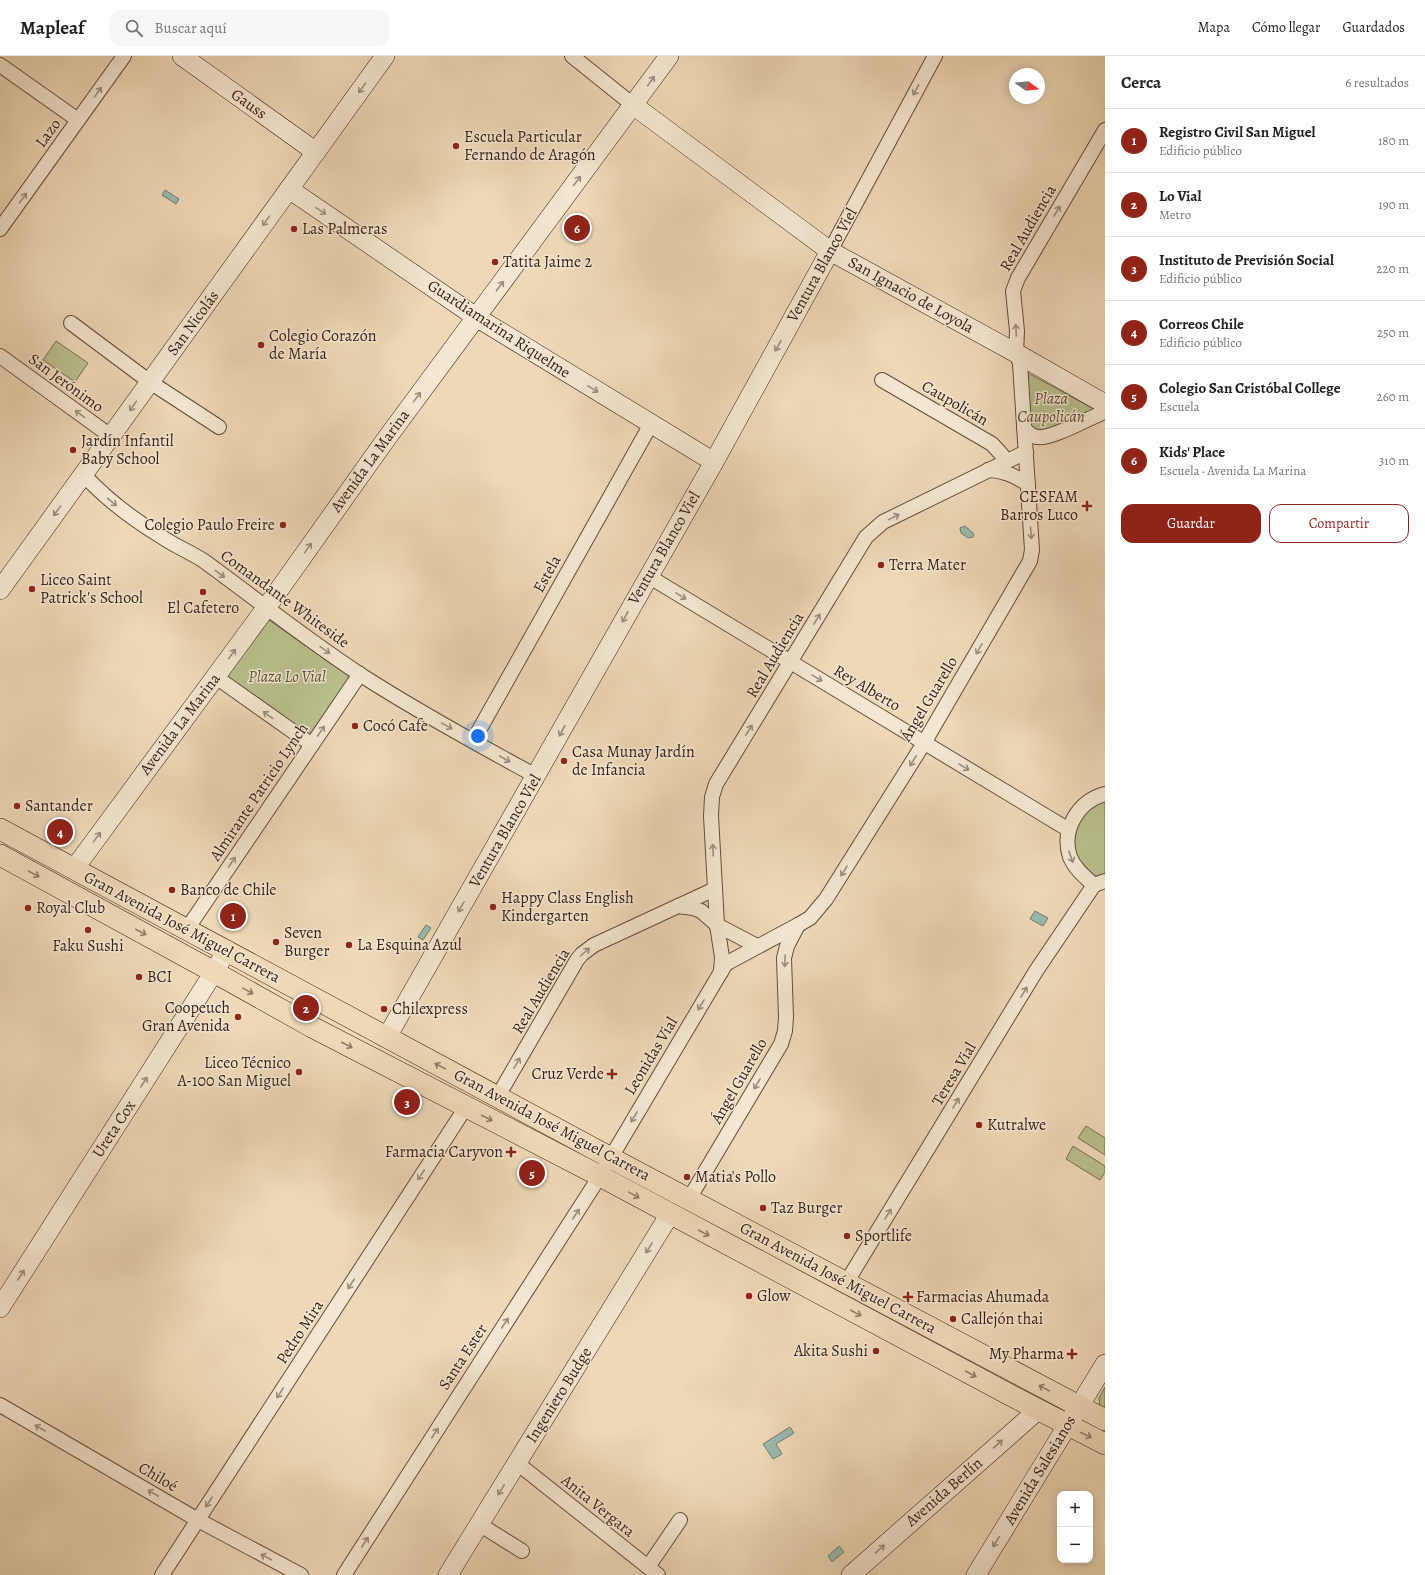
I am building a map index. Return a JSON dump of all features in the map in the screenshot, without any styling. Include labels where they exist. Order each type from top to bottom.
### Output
[{"type":"main road","name":"Gran Avenida José Miguel Carrera","points":[[0,829],[610,1157],[1105,1420]]},
{"type":"main road","name":"Gran Avenida José Miguel Carrera","points":[[0,855],[312,1027],[600,1176],[1068,1426],[1105,1444]]},
{"type":"main road","points":[[821,1294],[834,1291],[846,1283]]},
{"type":"street","name":"Lazo","points":[[1,225],[124,56]]},
{"type":"street","name":"Gauss","points":[[182,56],[316,152]]},
{"type":"street","name":"San Nicolás","points":[[0,590],[112,437],[384,56]]},
{"type":"street","name":"San Ignacio de Loyola","points":[[572,56],[633,105],[830,251],[1016,353],[1105,404]]},
{"type":"street","name":"Avenida La Marina","points":[[74,869],[216,677],[331,515],[669,56]]},
{"type":"street","name":"Ventura Blanco Viel","points":[[386,1037],[714,462],[935,56]]},
{"type":"street","points":[[0,65],[78,120]]},
{"type":"street","name":"Real Audiencia","points":[[498,1096],[577,960],[582,954],[594,945],[715,889],[711,816],[712,797],[716,784],[866,537],[883,522],[1026,452],[1020,363],[1016,353],[1017,331],[1013,291],[1015,284],[1105,130]]},
{"type":"street","name":"Guardiamarina Riquelme","points":[[289,189],[476,317],[714,462]]},
{"type":"street","points":[[71,323],[150,382],[219,427]]},
{"type":"street","name":"San Jerónimo","points":[[0,356],[112,437]]},
{"type":"street","name":"Caupolicán","points":[[882,380],[992,444],[1006,462]]},
{"type":"street","name":"Ángel Guarello","points":[[1027,469],[1034,451],[1047,437],[1105,412]]},
{"type":"street","name":"Estela","points":[[473,741],[651,424]]},
{"type":"street","points":[[1024,428],[1027,432],[1036,437],[1047,437]]},
{"type":"street","name":"Ángel Guarello","points":[[757,946],[810,918],[826,899],[924,743],[1030,562],[1032,550],[1026,452]]},
{"type":"street","points":[[988,470],[1008,473],[1028,484]]},
{"type":"street","name":"Comandante Whiteside","points":[[84,475],[101,493],[117,506],[161,537],[203,561],[266,608],[360,674],[415,708],[536,776]]},
{"type":"street","name":"Rey Alberto","points":[[648,576],[1069,830]]},
{"type":"street","name":"Almirante Patricio Lynch","points":[[187,929],[360,674]]},
{"type":"street","points":[[216,677],[312,745]]},
{"type":"street","points":[[1100,883],[1082,875],[1075,867],[1070,857],[1068,847],[1069,830],[1081,807],[1089,801],[1105,794]]},
{"type":"street","name":"Teresa Vial","points":[[846,1283],[1036,971],[1100,883]]},
{"type":"street","points":[[715,889],[717,925],[722,957],[721,972]]},
{"type":"street","points":[[678,906],[693,908],[700,911],[717,925],[757,946]]},
{"type":"street","name":"Ángel Guarello","points":[[689,1199],[781,1044],[786,1017],[784,958],[787,946],[798,925]]},
{"type":"street","name":"Leonidas Vial","points":[[610,1157],[721,972],[729,962],[757,946]]},
{"type":"street","name":"Ureta Cox","points":[[0,1308],[227,950]]},
{"type":"street","name":"Pedro Mira","points":[[162,1575],[466,1107]]},
{"type":"street","name":"Santa Ester","points":[[344,1575],[600,1176],[610,1157]]},
{"type":"street","name":"Ingeniero Budge","points":[[448,1575],[670,1214]]},
{"type":"street","name":"Avenida Salesianos","points":[[976,1575],[1105,1364]]},
{"type":"street","name":"Chiloé","points":[[0,1405],[198,1520],[300,1575]]},
{"type":"street","name":"Avenida Berlín","points":[[851,1575],[1038,1410]]},
{"type":"street","name":"Anita Vergara","points":[[517,1463],[653,1571]]},
{"type":"street","points":[[653,1571],[680,1520]]},
{"type":"street","points":[[479,1524],[522,1551]]},
{"type":"green space","points":[[56,341],[88,363],[75,382],[43,360]]},
{"type":"green space","name":"Plaza Caupolicán","points":[[1026,372],[1094,409],[1042,433],[1032,429]]},
{"type":"green space","name":"Plaza Lo Vial","points":[[266,618],[350,677],[308,737],[224,678]]},
{"type":"green space","points":[[1105,798],[1105,876],[1100,879],[1085,875],[1073,847],[1079,817]]},
{"type":"green space","points":[[1086,1126],[1105,1138],[1105,1155],[1078,1138]]},
{"type":"green space","points":[[1073,1146],[1105,1166],[1105,1172],[1100,1180],[1066,1159]]},
{"type":"green space","points":[[1105,1387],[1105,1409],[1100,1407],[1099,1398]]},
{"type":"water","points":[[165,190],[179,199],[176,204],[162,195]]},
{"type":"water","points":[[965,526],[973,533],[973,537],[968,538],[961,533],[960,528]]},
{"type":"water","points":[[1035,911],[1048,918],[1043,926],[1030,919]]},
{"type":"water","points":[[426,925],[431,928],[423,940],[418,937]]},
{"type":"water","points":[[790,1427],[794,1433],[776,1444],[782,1454],[773,1459],[763,1444]]},
{"type":"water","points":[[839,1546],[844,1552],[832,1562],[828,1556]]},
{"type":"place","name":"Escuela Particular Fernando de Aragón","points":[[456,146]]},
{"type":"place","name":"Kids' Place","points":[[577,228]]},
{"type":"place","name":"Las Palmeras","points":[[294,229]]},
{"type":"place","name":"Tatita Jaime 2","points":[[495,262]]},
{"type":"place","name":"Colegio Corazón de María","points":[[261,345]]},
{"type":"place","name":"Jardín Infantil Baby School","points":[[73,450]]},
{"type":"place","name":"CESFAM Barros Luco","points":[[1087,506]]},
{"type":"place","name":"Colegio Paulo Freire","points":[[283,525]]},
{"type":"place","name":"Terra Mater","points":[[881,565]]},
{"type":"place","name":"Liceo Saint Patrick's School","points":[[32,589]]},
{"type":"place","name":"El Cafetero","points":[[203,592]]},
{"type":"place","name":"Cocó Cafe","points":[[355,726]]},
{"type":"place","name":"Casa Munay Jardín de Infancia","points":[[564,761]]},
{"type":"place","name":"Santander","points":[[17,806]]},
{"type":"place","name":"Correos Chile","points":[[60,832]]},
{"type":"place","name":"Banco de Chile","points":[[172,890]]},
{"type":"place","name":"Happy Class English Kindergarten","points":[[493,907]]},
{"type":"place","name":"Royal Club","points":[[28,908]]},
{"type":"place","name":"Registro Civil San Miguel","points":[[233,916]]},
{"type":"place","name":"Faku Sushi","points":[[88,930]]},
{"type":"place","name":"Seven Burger","points":[[276,942]]},
{"type":"place","name":"La Esquina Azul","points":[[349,945]]},
{"type":"place","name":"BCI","points":[[139,977]]},
{"type":"place","name":"Lo Vial","points":[[306,1008]]},
{"type":"place","name":"Chilexpress","points":[[384,1009]]},
{"type":"place","name":"Coopeuch Gran Avenida","points":[[238,1017]]},
{"type":"place","name":"Liceo Técnico A-100 San Miguel","points":[[299,1072]]},
{"type":"place","name":"Cruz Verde","points":[[612,1074]]},
{"type":"place","name":"Instituto de Previsión Social","points":[[407,1102]]},
{"type":"place","name":"Kutralwe","points":[[979,1125]]},
{"type":"place","name":"Farmacia Caryvon","points":[[511,1152]]},
{"type":"place","name":"Colegio San Cristóbal College","points":[[532,1173]]},
{"type":"place","name":"Matia's Pollo","points":[[687,1177]]},
{"type":"place","name":"Taz Burger","points":[[763,1208]]},
{"type":"place","name":"Sportlife","points":[[847,1236]]},
{"type":"place","name":"Glow","points":[[749,1296]]},
{"type":"place","name":"Farmacias Ahumada","points":[[908,1297]]},
{"type":"place","name":"Callejón thai","points":[[953,1319]]},
{"type":"place","name":"Akita Sushi","points":[[876,1351]]},
{"type":"place","name":"My Pharma","points":[[1072,1354]]}]
